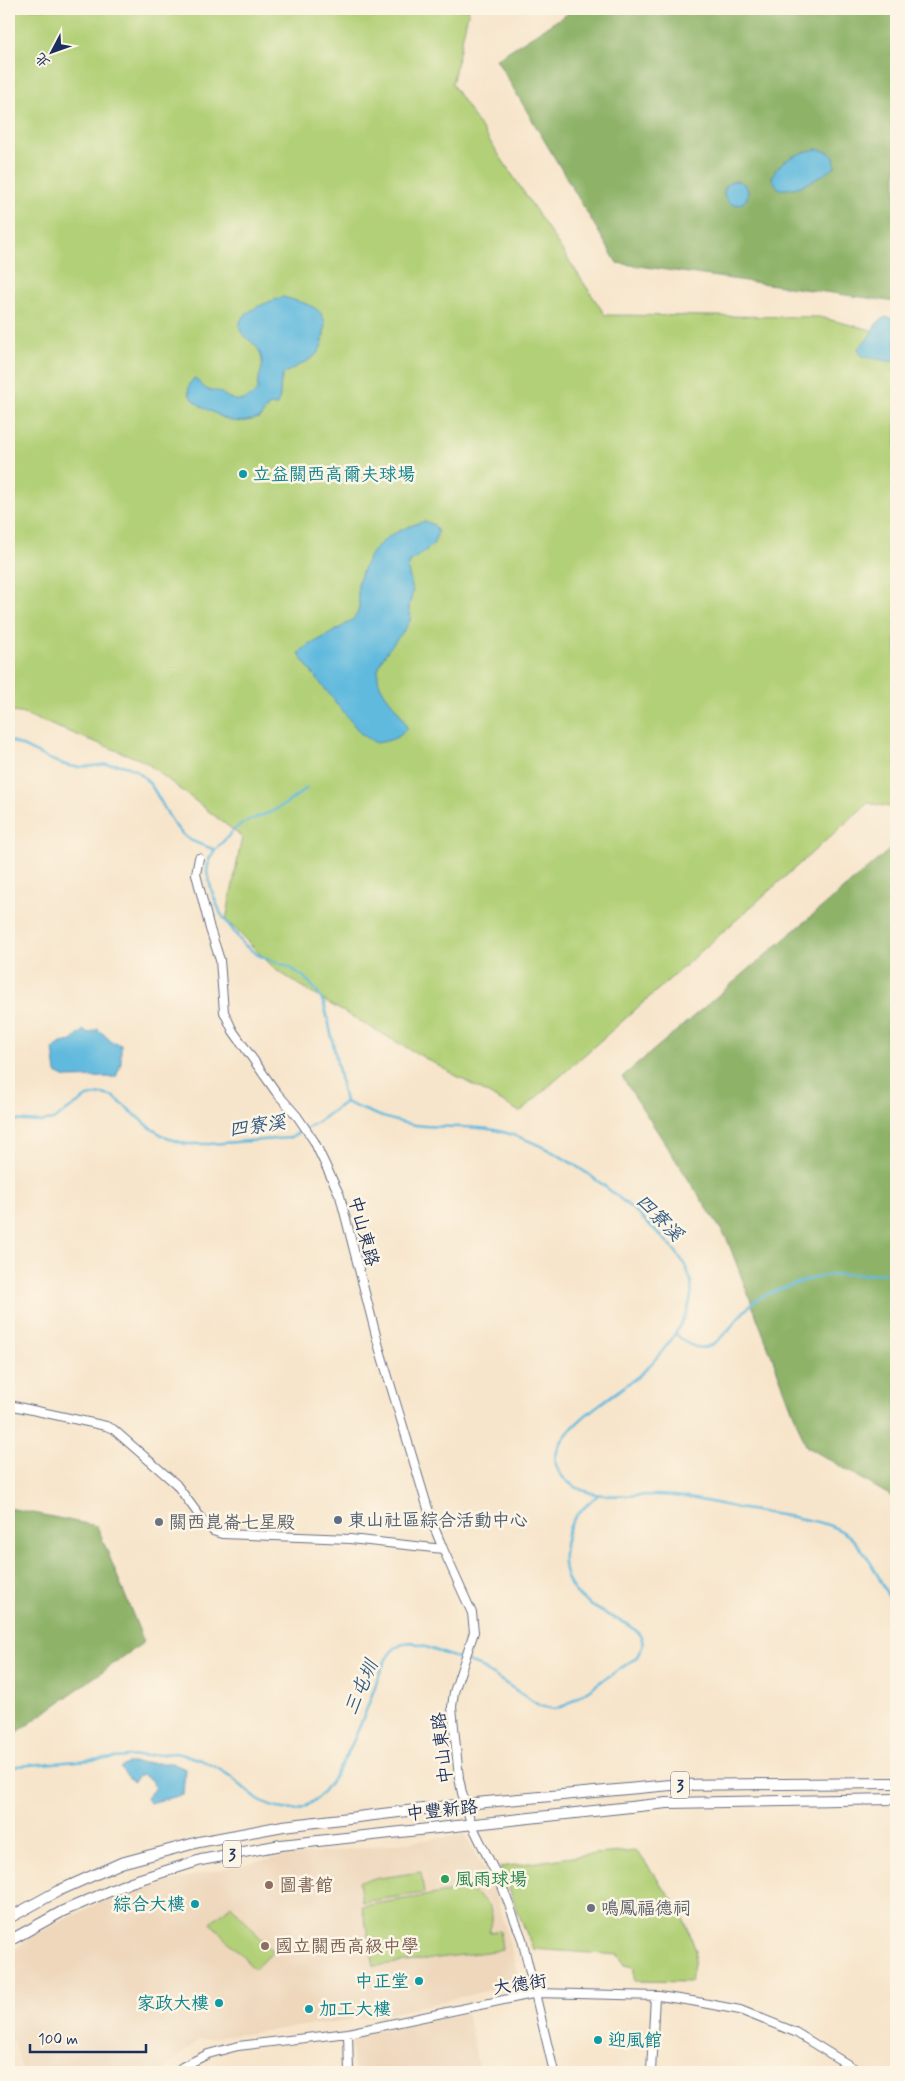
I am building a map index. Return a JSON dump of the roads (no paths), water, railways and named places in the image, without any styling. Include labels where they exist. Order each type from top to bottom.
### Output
[{"type":"main road","name":"中豐新路","points":[[9,1918],[58,1891],[121,1863],[199,1842],[283,1826],[465,1804],[671,1785],[896,1783]]},
{"type":"main road","name":"中豐新路","points":[[9,1941],[63,1911],[131,1882],[201,1860],[281,1845],[667,1803],[896,1799]]},
{"type":"street","name":"中山東路","points":[[200,858],[196,874],[220,960],[224,1012],[233,1031],[276,1092],[300,1120],[314,1141],[340,1196],[379,1347],[442,1549],[472,1613],[474,1632],[459,1675],[452,1707],[459,1778],[471,1823],[506,1895],[522,1939],[537,1993],[554,2072]]},
{"type":"street","points":[[9,1405],[113,1429],[176,1484],[204,1522],[213,1531],[222,1534],[350,1540],[442,1549]]},
{"type":"street","name":"大德街","points":[[178,2072],[182,2067],[208,2054],[238,2046],[348,2033],[537,1993],[655,1996],[740,2010],[795,2032],[860,2072]]},
{"type":"street","points":[[651,2072],[655,1996]]},
{"type":"street","points":[[348,2033],[350,2072]]},
{"type":"water","points":[[817,149],[828,152],[834,157],[835,167],[801,186],[779,189],[772,179],[778,167],[790,158]]},
{"type":"water","points":[[736,181],[745,184],[748,193],[745,202],[736,205],[727,202],[724,193],[727,184]]},
{"type":"water","points":[[283,297],[313,307],[319,311],[325,324],[323,342],[318,353],[283,375],[276,406],[269,405],[260,418],[239,422],[225,419],[197,404],[188,390],[194,378],[207,389],[218,391],[236,400],[249,397],[258,389],[262,360],[257,348],[242,333],[240,323],[248,312]]},
{"type":"water","points":[[886,317],[896,319],[896,363],[865,357],[858,350],[877,323]]},
{"type":"water","points":[[425,521],[434,525],[438,532],[433,545],[410,562],[408,570],[413,591],[409,607],[411,618],[383,658],[379,666],[378,675],[383,691],[402,716],[407,728],[397,737],[376,743],[361,734],[302,660],[299,653],[304,648],[349,622],[356,615],[359,607],[359,580],[372,552],[395,533]]},
{"type":"water","points":[[98,1029],[111,1041],[121,1045],[121,1063],[116,1077],[66,1078],[56,1073],[53,1049],[61,1043],[72,1041],[83,1030],[89,1033]]},
{"type":"water","points":[[128,1763],[172,1763],[185,1769],[183,1795],[149,1803],[146,1798],[155,1788],[151,1780],[143,1775],[137,1777],[133,1782],[120,1768]]},
{"type":"waterway","points":[[9,740],[69,766],[84,767],[116,764],[131,768],[139,773],[153,788],[173,823],[187,838],[215,850]]},
{"type":"waterway","points":[[307,788],[287,803],[236,828],[209,859],[207,872],[212,892],[221,914],[243,944],[258,955],[289,967],[304,977],[316,990],[324,1004],[345,1102]]},
{"type":"waterway","name":"四寮溪","points":[[9,1120],[40,1122],[53,1120],[87,1097],[102,1094],[114,1097],[152,1129],[167,1138],[186,1144],[210,1144],[289,1138],[316,1123],[345,1102],[374,1114],[404,1123],[499,1131],[541,1146],[562,1157],[601,1183],[664,1239],[684,1263],[690,1278],[691,1290],[685,1317],[660,1354],[642,1373],[579,1421],[565,1437],[557,1452],[557,1468],[568,1482],[588,1492],[610,1496],[665,1495],[707,1501],[800,1518],[832,1527],[849,1536],[864,1552],[896,1612]]},
{"type":"waterway","points":[[676,1334],[690,1345],[702,1348],[712,1345],[722,1337],[751,1305],[762,1297],[776,1291],[825,1276],[872,1274],[896,1269]]},
{"type":"waterway","name":"三屯圳","points":[[9,1769],[17,1766],[175,1753],[196,1758],[215,1766],[266,1804],[286,1809],[301,1809],[315,1800],[326,1788],[346,1756],[389,1655],[399,1646],[412,1642],[479,1666],[540,1706],[555,1709],[566,1705],[636,1658],[642,1645],[641,1637],[634,1629],[588,1603],[572,1588],[567,1578],[564,1567],[567,1534],[577,1514],[597,1496]]},
{"type":"place","name":"立益關西高爾夫球場","points":[[243,474]]},
{"type":"place","name":"東山社區綜合活動中心","points":[[338,1520]]},
{"type":"place","name":"關西崑崙七星殿","points":[[159,1522]]},
{"type":"place","name":"風雨球場","points":[[445,1879]]},
{"type":"place","name":"圖書館","points":[[269,1885]]},
{"type":"place","name":"綜合大樓","points":[[195,1904]]},
{"type":"place","name":"鳴鳳福德祠","points":[[591,1908]]},
{"type":"place","name":"國立關西高級中學","points":[[265,1946]]},
{"type":"place","name":"中正堂","points":[[419,1981]]},
{"type":"place","name":"家政大樓","points":[[219,2003]]},
{"type":"place","name":"加工大樓","points":[[309,2009]]},
{"type":"place","name":"迎風館","points":[[598,2040]]}]
